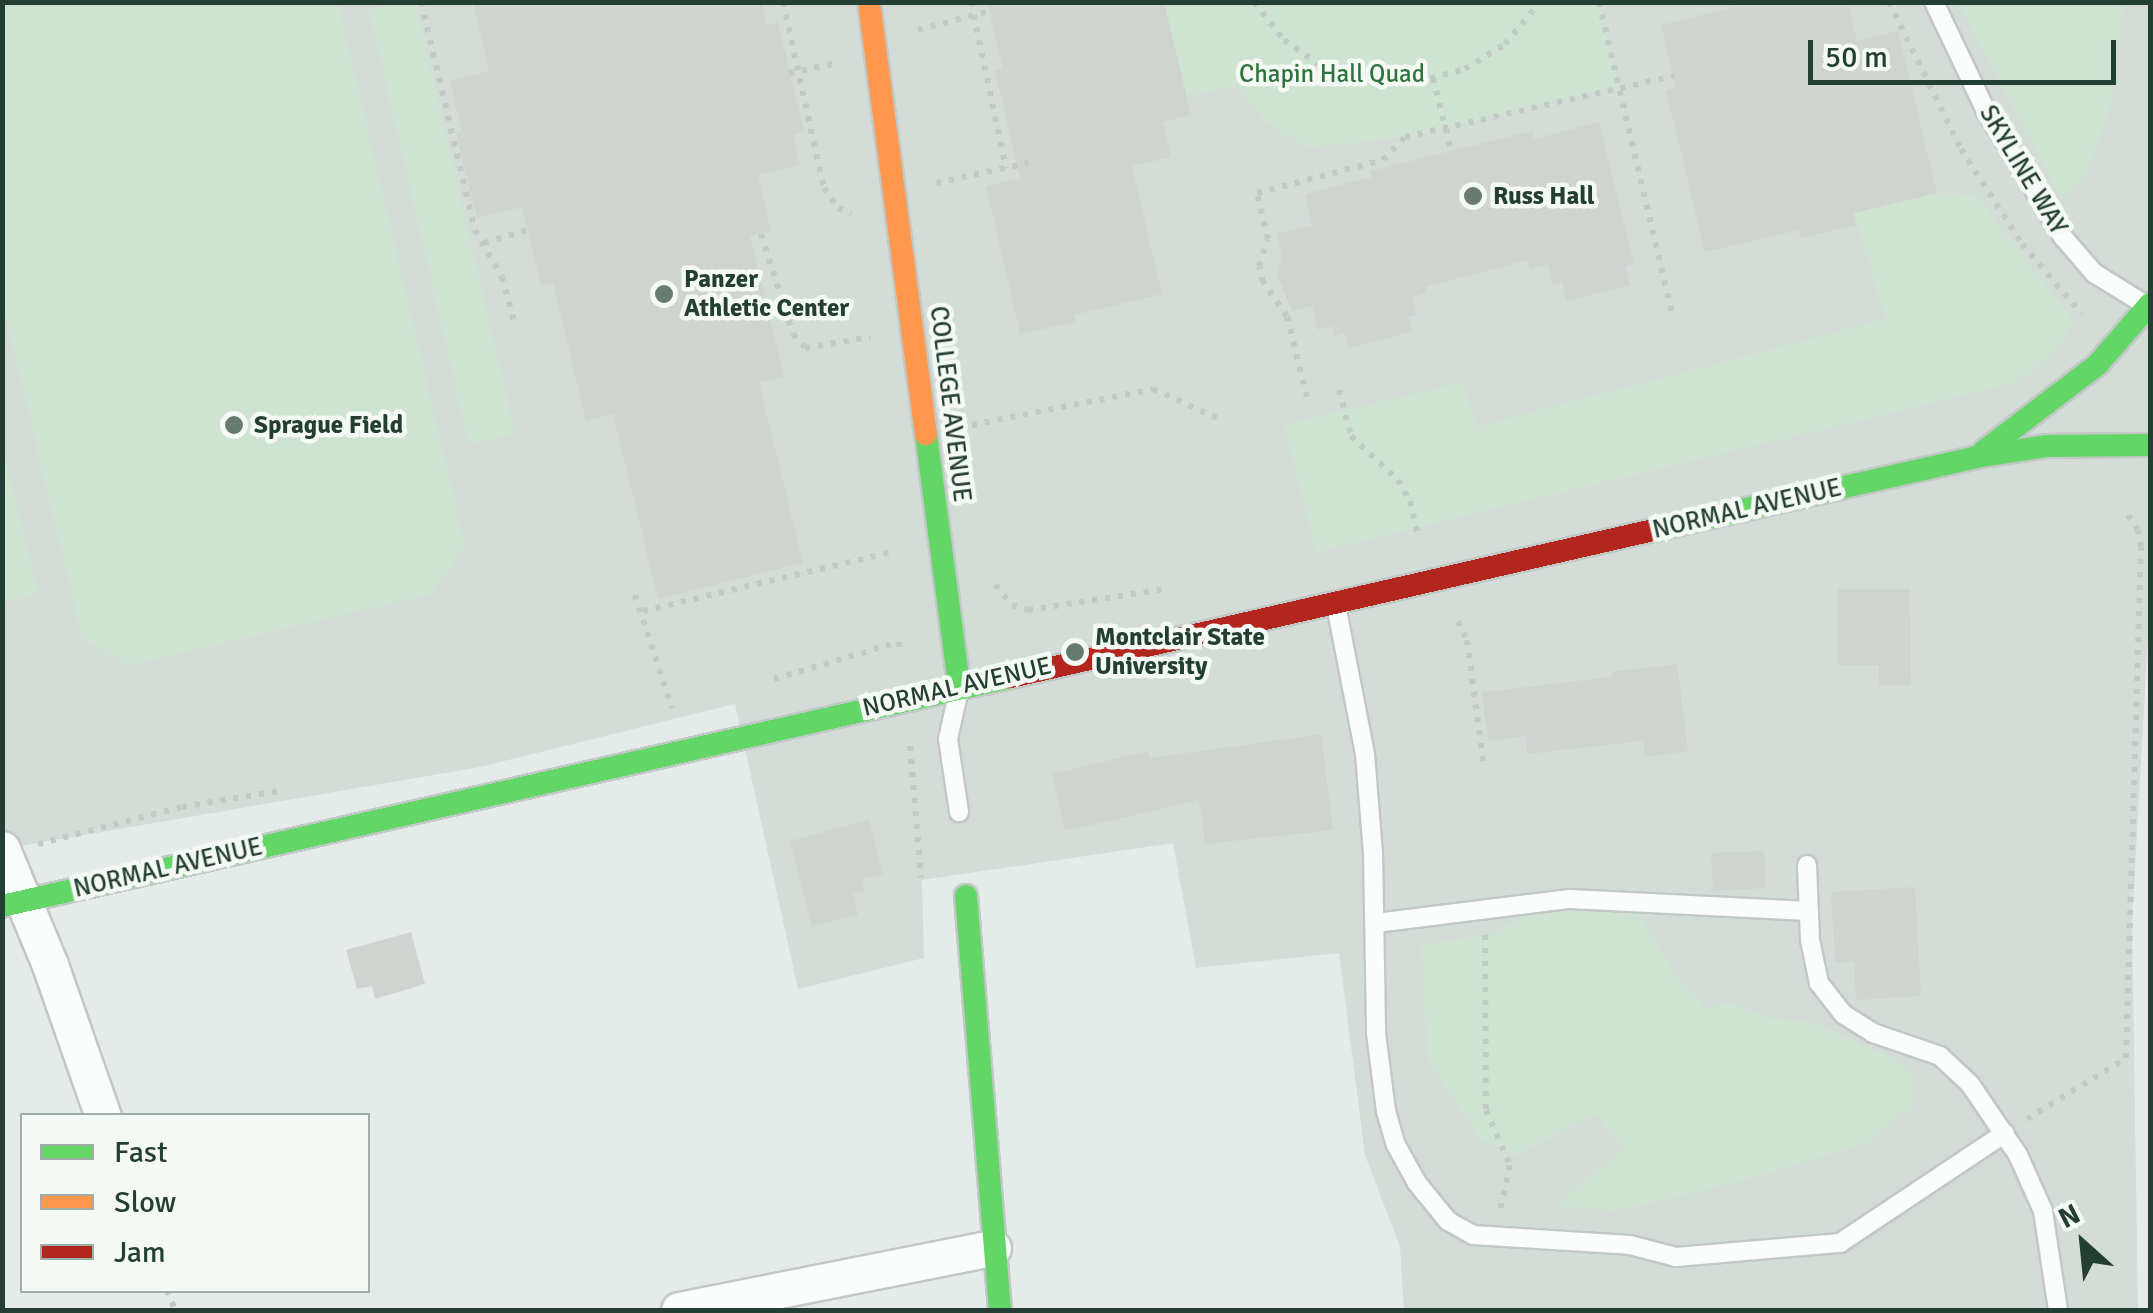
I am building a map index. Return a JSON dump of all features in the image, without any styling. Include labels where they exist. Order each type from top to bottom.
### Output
[{"type":"street","name":"COLLEGE AVENUE","points":[[870,2],[959,686]]},
{"type":"street","points":[[1976,458],[2098,364],[2150,306]]},
{"type":"street","name":"NORMAL AVENUE","points":[[14,903],[1976,458],[2046,446],[2150,444]]},
{"type":"street","points":[[2,849],[14,903],[102,1113]]},
{"type":"street","points":[[966,896],[1000,1310]]},
{"type":"street","points":[[679,1310],[993,1248]]},
{"type":"lane","name":"SKYLINE WAY","points":[[1934,2],[1994,126],[2063,237],[2094,273],[2150,306]]},
{"type":"lane","points":[[1336,602],[1360,726],[1376,924],[1376,1034],[1396,1145],[1417,1183],[1448,1221],[1473,1235],[1630,1245],[1676,1257],[1840,1243],[2005,1133]]},
{"type":"lane","name":"COLLEGE AVENUE","points":[[959,686],[948,738],[959,812]]},
{"type":"lane","points":[[1807,865],[1809,911],[1820,983],[1843,1014],[1873,1033],[1940,1056],[1964,1076],[2005,1133],[2043,1211],[2058,1310]]},
{"type":"lane","points":[[1376,924],[1570,899],[1809,911]]},
{"type":"path","points":[[421,2],[475,230],[502,276],[514,321]]},
{"type":"path","points":[[783,2],[794,72],[830,200],[853,214],[874,213],[912,189],[1028,163]]},
{"type":"path","points":[[972,2],[1006,168]]},
{"type":"path","points":[[1254,2],[1284,40],[1324,67],[1370,82],[1418,82],[1464,70],[1505,44],[1540,2]]},
{"type":"path","points":[[1599,2],[1672,317]]},
{"type":"path","points":[[1889,2],[1972,165],[2022,244],[2095,329]]},
{"type":"path","points":[[942,23],[990,11]]},
{"type":"path","points":[[794,72],[823,66]]},
{"type":"path","points":[[1307,398],[1286,316],[1263,282],[1259,266],[1268,240],[1257,194],[1383,160],[1405,138],[1674,76]]},
{"type":"path","points":[[1433,78],[1451,151]]},
{"type":"path","points":[[484,244],[528,230]]},
{"type":"path","points":[[761,234],[793,334],[805,348],[876,336]]},
{"type":"path","points":[[972,428],[1154,389],[1217,418]]},
{"type":"path","points":[[1338,390],[1351,436],[1398,480],[1410,501],[1420,542]]},
{"type":"path","points":[[2046,1107],[2126,1058],[2141,547],[2138,530],[2126,512]]},
{"type":"path","points":[[643,611],[907,548]]},
{"type":"path","points":[[993,582],[1012,606],[1028,610],[1176,588]]},
{"type":"path","points":[[635,595],[672,708]]},
{"type":"path","points":[[1454,614],[1467,640],[1484,767]]},
{"type":"path","points":[[1494,1237],[1510,1165],[1486,1110],[1489,1045],[1482,976],[1484,942],[1500,908]]},
{"type":"shaded area","name":"Montclair State University","points":[[3,3],[2150,3],[2150,600],[2132,922],[2138,1310],[1404,1310],[1400,1247],[1365,1155],[1339,953],[1196,968],[1173,843],[922,880],[924,958],[798,989],[735,704],[480,767],[3,849]]},
{"type":"green space","points":[[400,2],[415,3],[515,434],[469,445],[369,10]]},
{"type":"green space","name":"Sprague Field","points":[[2,3],[338,3],[465,546],[431,594],[128,666],[82,638],[3,305]]},
{"type":"green space","name":"Chapin Hall Quad","points":[[1164,3],[1599,3],[1618,87],[1405,137],[1308,148],[1265,122],[1236,86],[1187,96]]},
{"type":"green space","points":[[1958,3],[2124,3],[2110,109],[2084,178],[2062,200]]},
{"type":"green space","points":[[1937,193],[1976,195],[2074,322],[2052,356],[2015,383],[1316,552],[1284,425],[1464,382],[1476,427],[1886,319],[1854,213]]},
{"type":"green space","points":[[3,448],[38,594],[2,603]]},
{"type":"green space","points":[[1631,902],[1678,978],[1705,1009],[1728,1002],[1771,1019],[1813,1022],[1893,1058],[1913,1074],[1911,1106],[1868,1143],[1743,1181],[1617,1211],[1556,1205],[1624,1147],[1595,1114],[1516,1156],[1480,1139],[1428,1062],[1421,945],[1492,934],[1528,914]]},
{"type":"building","name":"Panzer Athletic Center","points":[[473,2],[761,2],[767,25],[778,22],[804,132],[793,135],[800,165],[758,175],[771,232],[750,236],[784,377],[759,382],[803,563],[658,599],[613,414],[586,421],[553,283],[541,286],[522,207],[477,218],[456,133],[462,132],[450,81],[489,71]]},
{"type":"building","points":[[987,2],[1164,2],[1191,115],[1163,122],[1171,157],[1132,166],[1162,294],[1074,315],[1075,322],[1020,334],[986,186],[1020,178],[995,71],[1003,69]]},
{"type":"building","points":[[1754,2],[1848,2],[1857,41],[1898,31],[1937,193],[1854,213],[1856,225],[1801,238],[1799,230],[1705,252],[1666,90],[1676,88],[1661,25]]},
{"type":"building","name":"Russ Hall","points":[[1599,122],[1634,264],[1625,266],[1630,285],[1566,301],[1562,282],[1553,284],[1548,264],[1530,269],[1528,260],[1425,287],[1427,293],[1413,297],[1417,315],[1408,317],[1412,332],[1349,348],[1345,333],[1335,336],[1332,326],[1318,330],[1312,306],[1292,311],[1277,274],[1282,254],[1277,234],[1312,226],[1305,194],[1372,177],[1370,171],[1532,131],[1534,139]]},
{"type":"building","points":[[1838,589],[1910,589],[1911,685],[1879,685],[1879,665],[1838,665]]},
{"type":"building","points":[[1677,664],[1688,751],[1645,757],[1643,741],[1527,754],[1526,736],[1488,741],[1482,692],[1612,677],[1612,672]]},
{"type":"building","points":[[1321,734],[1333,830],[1205,844],[1199,800],[1065,831],[1052,774],[1148,751],[1150,758]]},
{"type":"building","points":[[869,820],[883,874],[862,879],[865,891],[853,894],[858,915],[812,926],[790,841]]},
{"type":"building","points":[[1764,851],[1766,888],[1713,891],[1711,853]]},
{"type":"building","points":[[1915,887],[1921,996],[1856,1000],[1854,961],[1835,963],[1831,892]]},
{"type":"building","points":[[411,932],[425,984],[375,999],[372,986],[357,989],[346,950]]},
{"type":"traffic: fast","points":[[1984,451],[2098,364],[2150,304]]},
{"type":"traffic: fast","points":[[926,434],[959,686]]},
{"type":"traffic: fast","points":[[1671,526],[1976,457],[2046,446],[2150,445]]},
{"type":"traffic: fast","points":[[2,906],[1011,677]]},
{"type":"traffic: fast","points":[[966,896],[1000,1310]]},
{"type":"traffic: slow","points":[[869,2],[926,434]]},
{"type":"traffic: jam","points":[[1011,677],[1671,526]]},
{"type":"place","name":"Russ Hall","points":[[1473,196]]},
{"type":"place","name":"Panzer Athletic Center","points":[[664,294]]},
{"type":"place","name":"Sprague Field","points":[[234,425]]},
{"type":"place","name":"Montclair State University","points":[[1075,652]]}]
